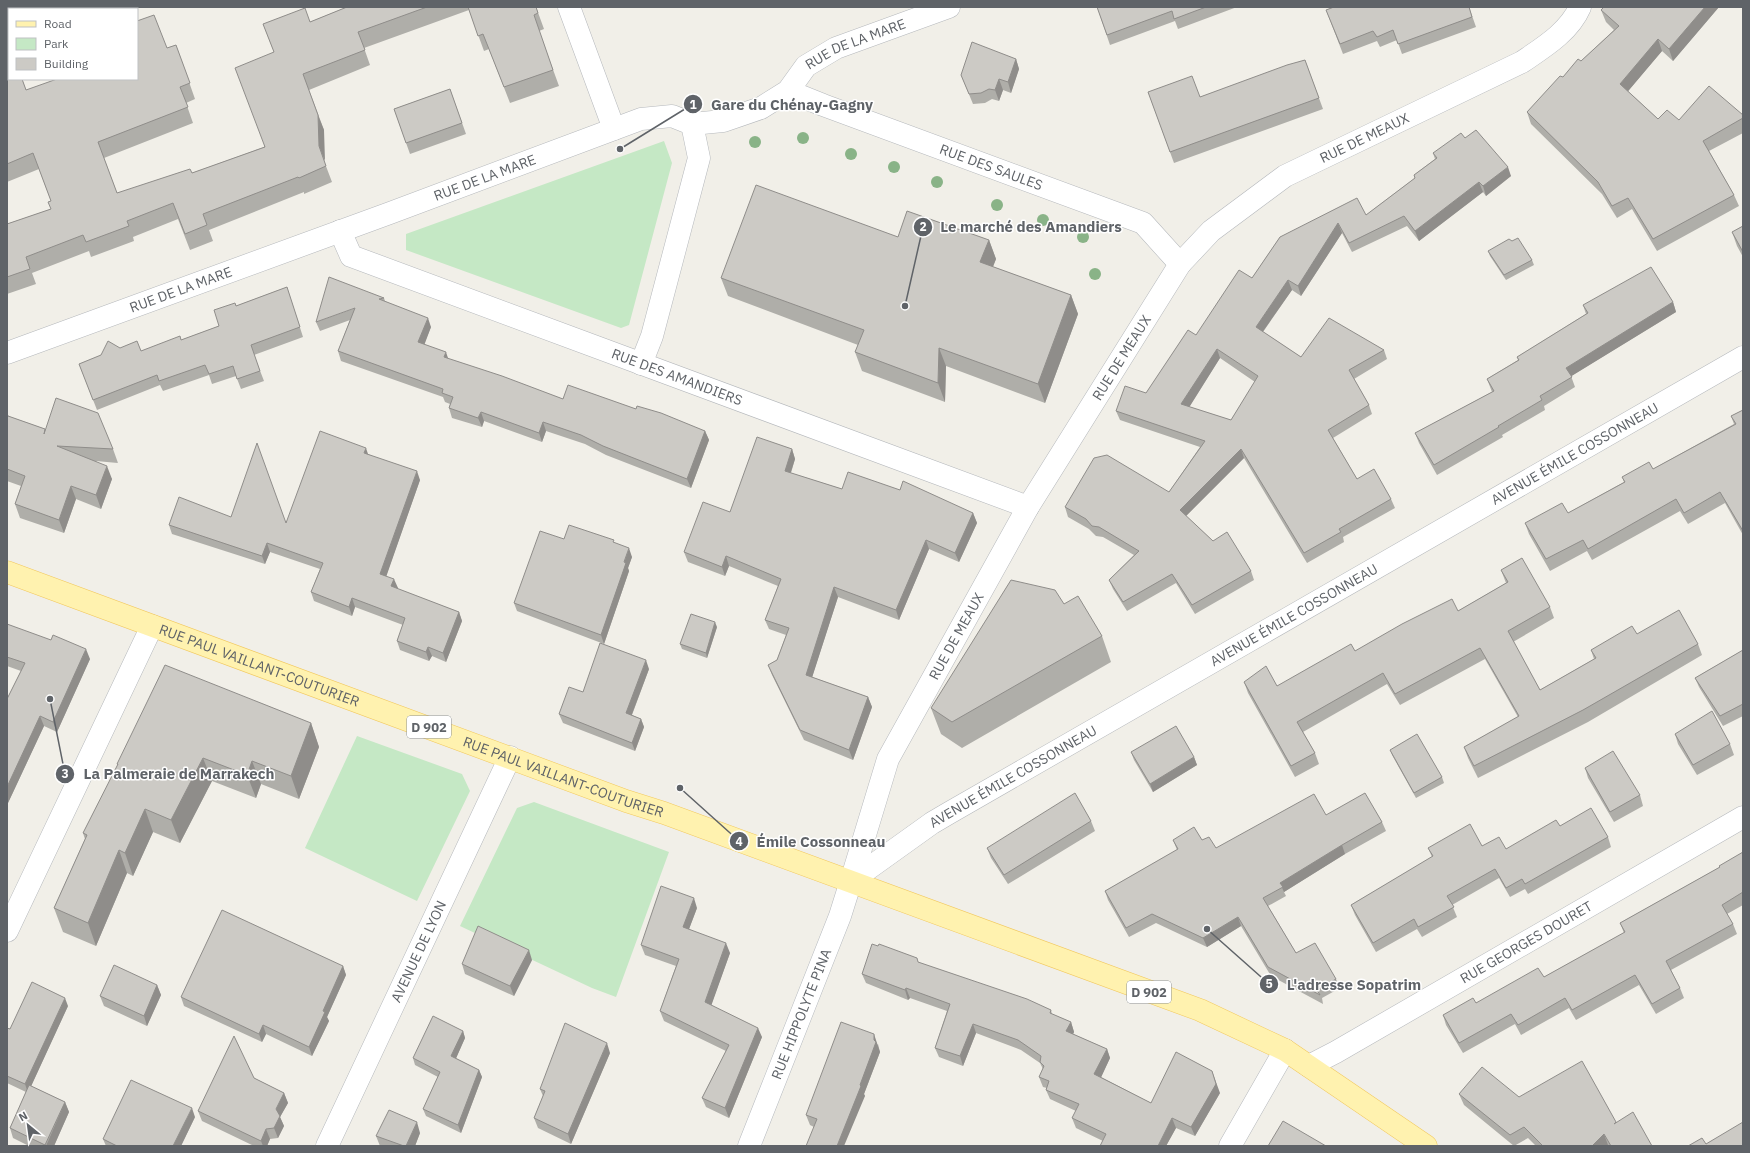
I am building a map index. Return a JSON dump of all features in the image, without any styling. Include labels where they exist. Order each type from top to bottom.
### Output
[{"type":"main road","name":"RUE PAUL VAILLANT-COUTURIER","points":[[7,572],[626,801],[664,812],[777,855],[851,881]]},
{"type":"main road","name":"D 902","points":[[851,881],[1200,1010],[1285,1050],[1426,1146]]},
{"type":"street","points":[[569,7],[614,129]]},
{"type":"street","name":"RUE DE LA MARE","points":[[7,353],[340,231],[641,118],[672,116],[692,124],[724,121],[761,108],[788,91],[806,66],[836,48],[949,7]]},
{"type":"street","name":"RUE DE MEAUX","points":[[851,881],[888,759],[1028,507],[1180,264],[1211,231],[1284,176],[1522,62],[1548,44],[1574,20],[1580,7]]},
{"type":"street","name":"RUE DES SAULES","points":[[788,91],[830,108],[1143,223],[1180,264]]},
{"type":"street","points":[[641,364],[652,336],[699,158],[692,124]]},
{"type":"street","name":"RUE DES AMANDIERS","points":[[340,231],[350,256],[1028,507]]},
{"type":"street","name":"AVENUE ÉMILE COSSONNEAU","points":[[851,881],[932,823],[1743,357]]},
{"type":"street","points":[[7,931],[152,626]]},
{"type":"street","name":"AVENUE DE LYON","points":[[327,1146],[510,757]]},
{"type":"street","name":"RUE GEORGES DOURET","points":[[1309,1066],[1336,1052],[1743,818]]},
{"type":"street","name":"RUE HIPPOLYTE PINA","points":[[749,1146],[840,916],[851,881]]},
{"type":"street","points":[[1230,1146],[1285,1050]]},
{"type":"green space","points":[[664,141],[672,163],[629,325],[621,328],[406,250],[406,234]]},
{"type":"green space","points":[[357,736],[462,774],[470,791],[417,901],[305,848]]},
{"type":"green space","points":[[534,802],[669,852],[616,997],[592,988],[460,926],[517,808]]},
{"type":"building","points":[[347,7],[427,7],[358,32],[365,50],[303,74],[318,115],[319,146],[326,166],[299,178],[298,177],[203,214],[207,225],[185,234],[173,203],[127,221],[129,226],[86,242],[83,235],[26,257],[30,269],[7,277],[7,224],[51,209],[48,202],[51,201],[33,153],[7,164],[7,38],[8,80],[22,80],[26,90],[54,80],[138,80],[138,21],[154,15],[167,48],[176,45],[190,83],[180,87],[188,107],[98,142],[117,193],[190,169],[192,173],[265,147],[235,68],[274,52],[263,24],[305,8],[310,22]]},
{"type":"building","points":[[468,7],[536,7],[538,13],[534,15],[553,70],[504,87],[483,34],[478,36]]},
{"type":"building","points":[[1097,7],[1206,7],[1174,19],[1172,11],[1107,35]]},
{"type":"building","points":[[1334,7],[1469,7],[1472,17],[1398,44],[1393,30],[1377,37],[1373,31],[1340,44],[1326,10]]},
{"type":"building","points":[[1604,7],[1705,7],[1669,49],[1658,39],[1620,84],[1658,119],[1667,110],[1679,120],[1709,86],[1743,115],[1743,118],[1703,141],[1734,195],[1653,239],[1628,198],[1612,206],[1598,182],[1527,112],[1560,76],[1563,77],[1578,59],[1581,61],[1619,26],[1601,10]]},
{"type":"building","points":[[972,42],[1016,59],[1008,82],[999,79],[995,90],[989,89],[981,93],[969,94],[961,75]]},
{"type":"building","points":[[1305,60],[1319,98],[1170,152],[1148,92],[1192,76],[1200,97],[1287,65]]},
{"type":"building","points":[[450,89],[462,123],[406,143],[394,109]]},
{"type":"building","points":[[1476,130],[1508,167],[1483,186],[1479,182],[1415,231],[1404,216],[1349,243],[1338,223],[1298,286],[1288,280],[1256,327],[1301,357],[1329,318],[1384,350],[1349,370],[1369,405],[1328,430],[1357,479],[1374,469],[1391,499],[1339,529],[1341,532],[1304,553],[1241,449],[1180,510],[1213,541],[1227,532],[1251,571],[1192,605],[1172,574],[1123,602],[1109,580],[1139,551],[1099,527],[1092,526],[1086,519],[1065,507],[1094,458],[1107,455],[1169,492],[1205,441],[1116,411],[1125,386],[1146,393],[1188,330],[1196,335],[1239,270],[1252,278],[1280,237],[1357,198],[1366,215],[1415,178],[1414,175],[1437,158],[1433,153],[1461,133],[1465,138]],"holes":[[[1217,349],[1258,376],[1231,420],[1181,404]]]},
{"type":"building","points":[[756,185],[898,237],[907,211],[989,240],[980,262],[1071,295],[1038,384],[939,348],[938,383],[855,352],[864,330],[721,278]]},
{"type":"building","points":[[1743,226],[1743,252],[1732,232]]},
{"type":"building","points":[[1518,238],[1532,260],[1504,275],[1488,251],[1509,239],[1512,241]]},
{"type":"building","points":[[1651,267],[1673,302],[1566,368],[1572,377],[1540,396],[1542,400],[1434,465],[1415,433],[1494,391],[1487,379],[1519,360],[1517,357],[1588,313],[1583,305]]},
{"type":"building","points":[[329,277],[384,298],[379,299],[428,318],[418,342],[446,352],[444,357],[502,376],[563,399],[568,385],[636,409],[637,406],[661,413],[705,431],[687,479],[603,446],[581,435],[543,422],[539,433],[481,412],[478,418],[449,408],[453,397],[442,393],[443,389],[338,351],[355,308],[316,322]]},
{"type":"building","points":[[287,287],[300,327],[251,345],[260,371],[237,379],[233,366],[209,374],[205,365],[159,381],[157,375],[93,400],[79,364],[101,355],[108,341],[120,348],[137,341],[141,351],[180,336],[181,340],[219,326],[214,310],[235,303],[236,306]]},
{"type":"building","points":[[56,398],[98,413],[113,449],[57,446],[107,466],[96,495],[71,486],[59,520],[15,504],[25,476],[7,469],[7,414],[8,416],[45,429],[44,434]]},
{"type":"building","points":[[1743,410],[1743,531],[1720,492],[1684,513],[1676,499],[1588,549],[1583,540],[1546,559],[1525,523],[1562,503],[1568,513],[1625,482],[1622,477],[1649,462],[1653,469],[1736,424],[1731,416]]},
{"type":"building","points":[[320,431],[366,448],[364,453],[417,471],[380,574],[394,579],[391,586],[459,612],[443,653],[428,647],[426,652],[397,641],[405,618],[352,598],[349,607],[311,592],[323,563],[267,543],[262,556],[169,525],[179,497],[231,517],[257,443],[286,523]]},
{"type":"building","points":[[757,437],[792,449],[785,471],[842,489],[848,472],[900,490],[903,481],[973,513],[955,553],[926,540],[896,610],[834,587],[806,675],[868,697],[849,750],[800,730],[768,665],[777,660],[789,628],[765,620],[781,579],[726,556],[722,567],[684,552],[703,502],[730,512]]},
{"type":"building","points":[[569,525],[614,540],[613,542],[629,548],[624,562],[626,563],[601,635],[514,603],[540,531],[564,539]]},
{"type":"building","points":[[1522,558],[1550,607],[1508,631],[1540,690],[1596,658],[1591,650],[1632,626],[1637,634],[1679,610],[1698,644],[1583,710],[1474,766],[1464,747],[1519,716],[1480,648],[1395,694],[1383,673],[1297,722],[1315,753],[1291,766],[1244,682],[1266,666],[1277,686],[1351,644],[1355,651],[1402,624],[1452,599],[1458,611],[1508,582],[1501,570]]},
{"type":"building","points":[[1011,580],[1055,590],[1064,604],[1078,596],[1102,636],[952,722],[931,708]]},
{"type":"building","points":[[691,614],[715,622],[706,653],[680,644]]},
{"type":"building","points":[[7,624],[51,640],[53,635],[86,649],[53,722],[40,716],[7,787],[7,699],[25,663],[7,657]]},
{"type":"building","points":[[600,643],[646,660],[626,713],[641,719],[632,743],[559,714],[569,687],[583,692]]},
{"type":"building","points":[[1743,650],[1743,704],[1720,716],[1695,678]]},
{"type":"building","points":[[165,665],[311,723],[291,776],[252,761],[247,775],[203,758],[171,820],[145,809],[125,853],[119,850],[88,923],[54,908],[87,835],[83,833]]},
{"type":"building","points":[[1712,711],[1730,744],[1693,765],[1675,734]]},
{"type":"building","points":[[1176,726],[1194,757],[1150,784],[1131,752]]},
{"type":"building","points":[[1417,734],[1442,777],[1414,793],[1390,750]]},
{"type":"building","points":[[1613,751],[1640,795],[1610,812],[1585,768]]},
{"type":"building","points":[[1075,793],[1091,821],[1004,875],[987,848]]},
{"type":"building","points":[[1365,793],[1382,822],[1280,883],[1283,887],[1263,898],[1296,953],[1315,943],[1336,979],[1317,990],[1320,995],[1268,967],[1238,917],[1203,938],[1152,914],[1126,928],[1105,891],[1178,849],[1173,840],[1194,827],[1202,840],[1209,837],[1216,848],[1314,794],[1326,815]]},
{"type":"building","points":[[1591,808],[1608,837],[1525,884],[1522,879],[1506,888],[1495,869],[1447,896],[1454,907],[1418,927],[1414,919],[1373,943],[1351,905],[1433,856],[1428,848],[1470,824],[1482,846],[1499,837],[1506,849],[1556,820],[1560,826]]},
{"type":"building","points":[[1743,852],[1743,892],[1722,905],[1733,924],[1666,961],[1680,988],[1652,1004],[1635,975],[1572,1010],[1565,998],[1518,1025],[1511,1014],[1459,1043],[1443,1015],[1473,998],[1476,1003],[1538,968],[1544,977],[1625,932],[1620,923],[1720,867],[1719,866]]},
{"type":"building","points":[[661,886],[694,898],[683,927],[726,943],[705,1002],[758,1028],[725,1108],[702,1098],[729,1045],[660,1011],[679,959],[641,945]]},
{"type":"building","points":[[222,910],[343,966],[323,1011],[325,1012],[309,1047],[263,1025],[259,1034],[181,997]]},
{"type":"building","points":[[478,926],[529,950],[510,986],[462,964]]},
{"type":"building","points":[[872,944],[878,946],[879,944],[917,958],[918,962],[1027,999],[1051,1010],[1050,1013],[1071,1022],[1066,1031],[1107,1049],[1094,1074],[1151,1103],[1176,1052],[1212,1071],[1216,1084],[1191,1127],[1172,1118],[1158,1146],[1100,1146],[1106,1134],[1072,1118],[1079,1104],[1046,1090],[1049,1081],[1039,1077],[1044,1066],[1040,1062],[1041,1056],[1018,1040],[973,1024],[960,1056],[935,1048],[950,1004],[906,988],[905,990],[862,974]]},
{"type":"building","points":[[114,965],[157,985],[144,1016],[100,996]]},
{"type":"building","points":[[32,982],[65,998],[25,1084],[7,1076],[7,1028],[10,1029]]},
{"type":"building","points":[[433,1016],[463,1031],[451,1056],[479,1070],[458,1125],[423,1109],[440,1072],[413,1058]]},
{"type":"building","points":[[841,1022],[874,1034],[874,1040],[876,1042],[860,1085],[861,1086],[837,1146],[806,1146],[817,1119],[806,1115]]},
{"type":"building","points":[[565,1023],[607,1043],[568,1134],[534,1118],[545,1091],[540,1089]]},
{"type":"building","points":[[234,1036],[254,1078],[284,1093],[276,1109],[280,1116],[274,1128],[266,1129],[261,1141],[198,1111]]},
{"type":"building","points":[[1582,1061],[1616,1122],[1614,1124],[1633,1112],[1652,1146],[1611,1146],[1604,1134],[1592,1146],[1543,1146],[1524,1127],[1510,1135],[1459,1094],[1482,1067],[1519,1097]]},
{"type":"building","points":[[131,1080],[192,1108],[173,1146],[117,1146],[103,1139]]},
{"type":"building","points":[[29,1085],[65,1102],[45,1145],[10,1128]]},
{"type":"building","points":[[389,1110],[417,1122],[406,1146],[376,1136]]},
{"type":"building","points":[[1283,1121],[1326,1146],[1268,1146]]},
{"type":"building","points":[[1743,1122],[1743,1146],[1688,1146],[1702,1138],[1706,1144]]},
{"type":"place","name":"Gare du Chénay-Gagny","points":[[620,149]]},
{"type":"place","name":"Le marché des Amandiers","points":[[905,306]]},
{"type":"place","name":"La Palmeraie de Marrakech","points":[[50,699]]},
{"type":"place","name":"Émile Cossonneau","points":[[680,788]]},
{"type":"place","name":"L'adresse Sopatrim","points":[[1207,929]]}]
